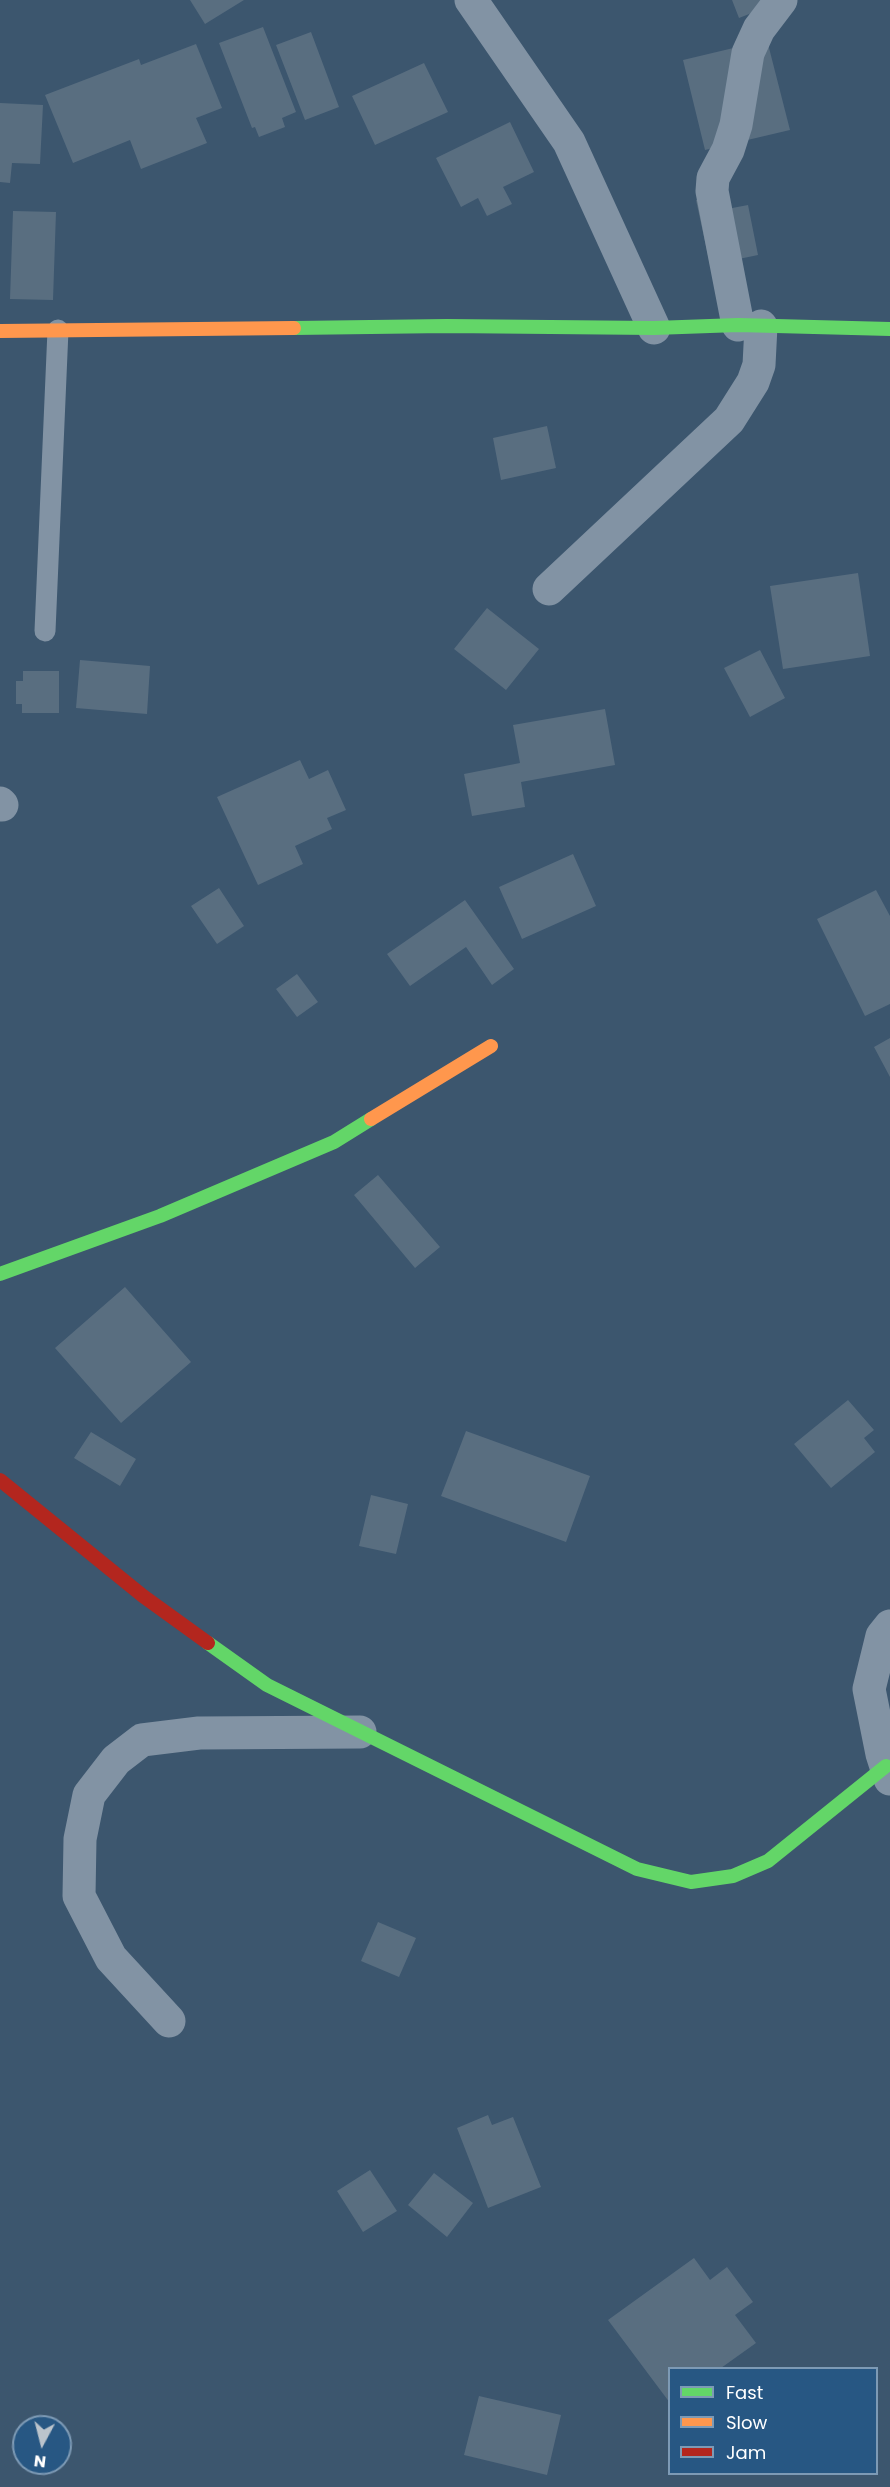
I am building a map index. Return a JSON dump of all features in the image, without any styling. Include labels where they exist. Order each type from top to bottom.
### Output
[{"type":"street","points":[[471,0],[569,142],[654,328]]},
{"type":"street","points":[[549,589],[729,420],[753,382],[759,365],[712,191],[712,178],[728,150],[736,125],[748,53],[759,29],[780,0]]},
{"type":"street","points":[[0,331],[447,326],[654,328],[749,325],[890,329]]},
{"type":"street","points":[[0,1274],[160,1216],[334,1142],[491,1046]]},
{"type":"street","points":[[0,1480],[143,1596],[267,1685],[637,1869],[691,1882],[733,1876],[768,1861],[888,1772],[869,1689],[882,1636],[890,1626]]},
{"type":"street","points":[[170,2021],[111,1958],[79,1896],[80,1839],[89,1795],[116,1760],[142,1740],[199,1733],[360,1731]]},
{"type":"lane","points":[[45,632],[58,330]]},
{"type":"building","points":[[190,0],[244,0],[205,24]]},
{"type":"building","points":[[732,0],[785,0],[739,18]]},
{"type":"building","points":[[263,27],[296,112],[282,118],[285,127],[259,137],[255,127],[252,128],[219,43]]},
{"type":"building","points":[[311,32],[339,107],[305,120],[276,45]]},
{"type":"building","points":[[767,40],[790,130],[705,150],[683,60]]},
{"type":"building","points":[[196,44],[222,108],[196,118],[207,143],[141,169],[130,140],[73,163],[45,95],[139,59],[141,65]]},
{"type":"building","points":[[424,63],[448,112],[375,145],[352,96]]},
{"type":"building","points":[[0,103],[43,105],[40,164],[12,163],[10,183],[0,182]]},
{"type":"building","points":[[510,122],[534,172],[503,187],[512,204],[487,216],[478,198],[461,207],[436,158]]},
{"type":"building","points":[[725,195],[727,209],[748,205],[758,255],[710,265],[696,200]]},
{"type":"building","points":[[13,211],[56,212],[53,300],[10,299]]},
{"type":"building","points":[[547,426],[556,468],[501,480],[493,438]]},
{"type":"building","points":[[858,573],[870,656],[783,669],[770,586]]},
{"type":"building","points":[[487,608],[539,649],[506,690],[454,649]]},
{"type":"building","points":[[760,650],[785,698],[750,717],[724,668]]},
{"type":"building","points":[[80,660],[150,666],[147,714],[76,708]]},
{"type":"building","points":[[23,671],[59,671],[59,713],[22,713],[22,704],[16,704],[16,681],[23,681]]},
{"type":"building","points":[[605,709],[615,765],[521,782],[525,807],[472,816],[464,774],[520,763],[513,725]]},
{"type":"building","points":[[300,760],[309,779],[328,770],[346,810],[327,818],[332,829],[295,846],[303,864],[258,885],[217,797]]},
{"type":"building","points":[[573,854],[596,906],[522,939],[499,887]]},
{"type":"building","points":[[219,888],[244,926],[217,944],[191,906]]},
{"type":"building","points":[[876,890],[890,916],[890,1004],[865,1016],[817,919]]},
{"type":"building","points":[[465,900],[514,969],[492,985],[466,947],[410,986],[387,954]]},
{"type":"building","points":[[297,974],[318,1002],[297,1017],[276,989]]},
{"type":"building","points":[[890,1038],[890,1077],[874,1047]]},
{"type":"building","points":[[378,1175],[440,1247],[415,1268],[354,1195]]},
{"type":"building","points":[[125,1287],[191,1362],[121,1423],[55,1348]]},
{"type":"building","points":[[848,1400],[874,1430],[864,1438],[875,1452],[831,1488],[794,1444]]},
{"type":"building","points":[[466,1431],[590,1476],[566,1542],[441,1496]]},
{"type":"building","points":[[91,1432],[136,1459],[120,1486],[74,1458]]},
{"type":"building","points":[[371,1495],[408,1504],[396,1554],[359,1546]]},
{"type":"building","points":[[378,1922],[416,1938],[399,1977],[361,1961]]},
{"type":"building","points":[[488,2115],[492,2125],[513,2117],[541,2187],[488,2208],[457,2128]]},
{"type":"building","points":[[370,2170],[397,2211],[363,2232],[337,2191]]},
{"type":"building","points":[[434,2173],[473,2203],[447,2237],[408,2205]]},
{"type":"building","points":[[694,2258],[710,2280],[727,2267],[753,2302],[735,2315],[756,2343],[722,2367],[668,2367],[668,2400],[608,2320]]},
{"type":"building","points":[[479,2396],[561,2415],[547,2475],[464,2455]]},
{"type":"traffic: fast","points":[[294,328],[447,326],[654,328],[738,325],[890,329]]},
{"type":"traffic: fast","points":[[0,1274],[160,1216],[334,1142],[371,1119]]},
{"type":"traffic: fast","points":[[208,1643],[267,1685],[637,1869],[691,1882],[733,1876],[768,1861],[886,1766]]},
{"type":"traffic: slow","points":[[0,331],[294,328]]},
{"type":"traffic: slow","points":[[371,1119],[491,1046]]},
{"type":"traffic: jam","points":[[0,1480],[143,1596],[208,1643]]}]
